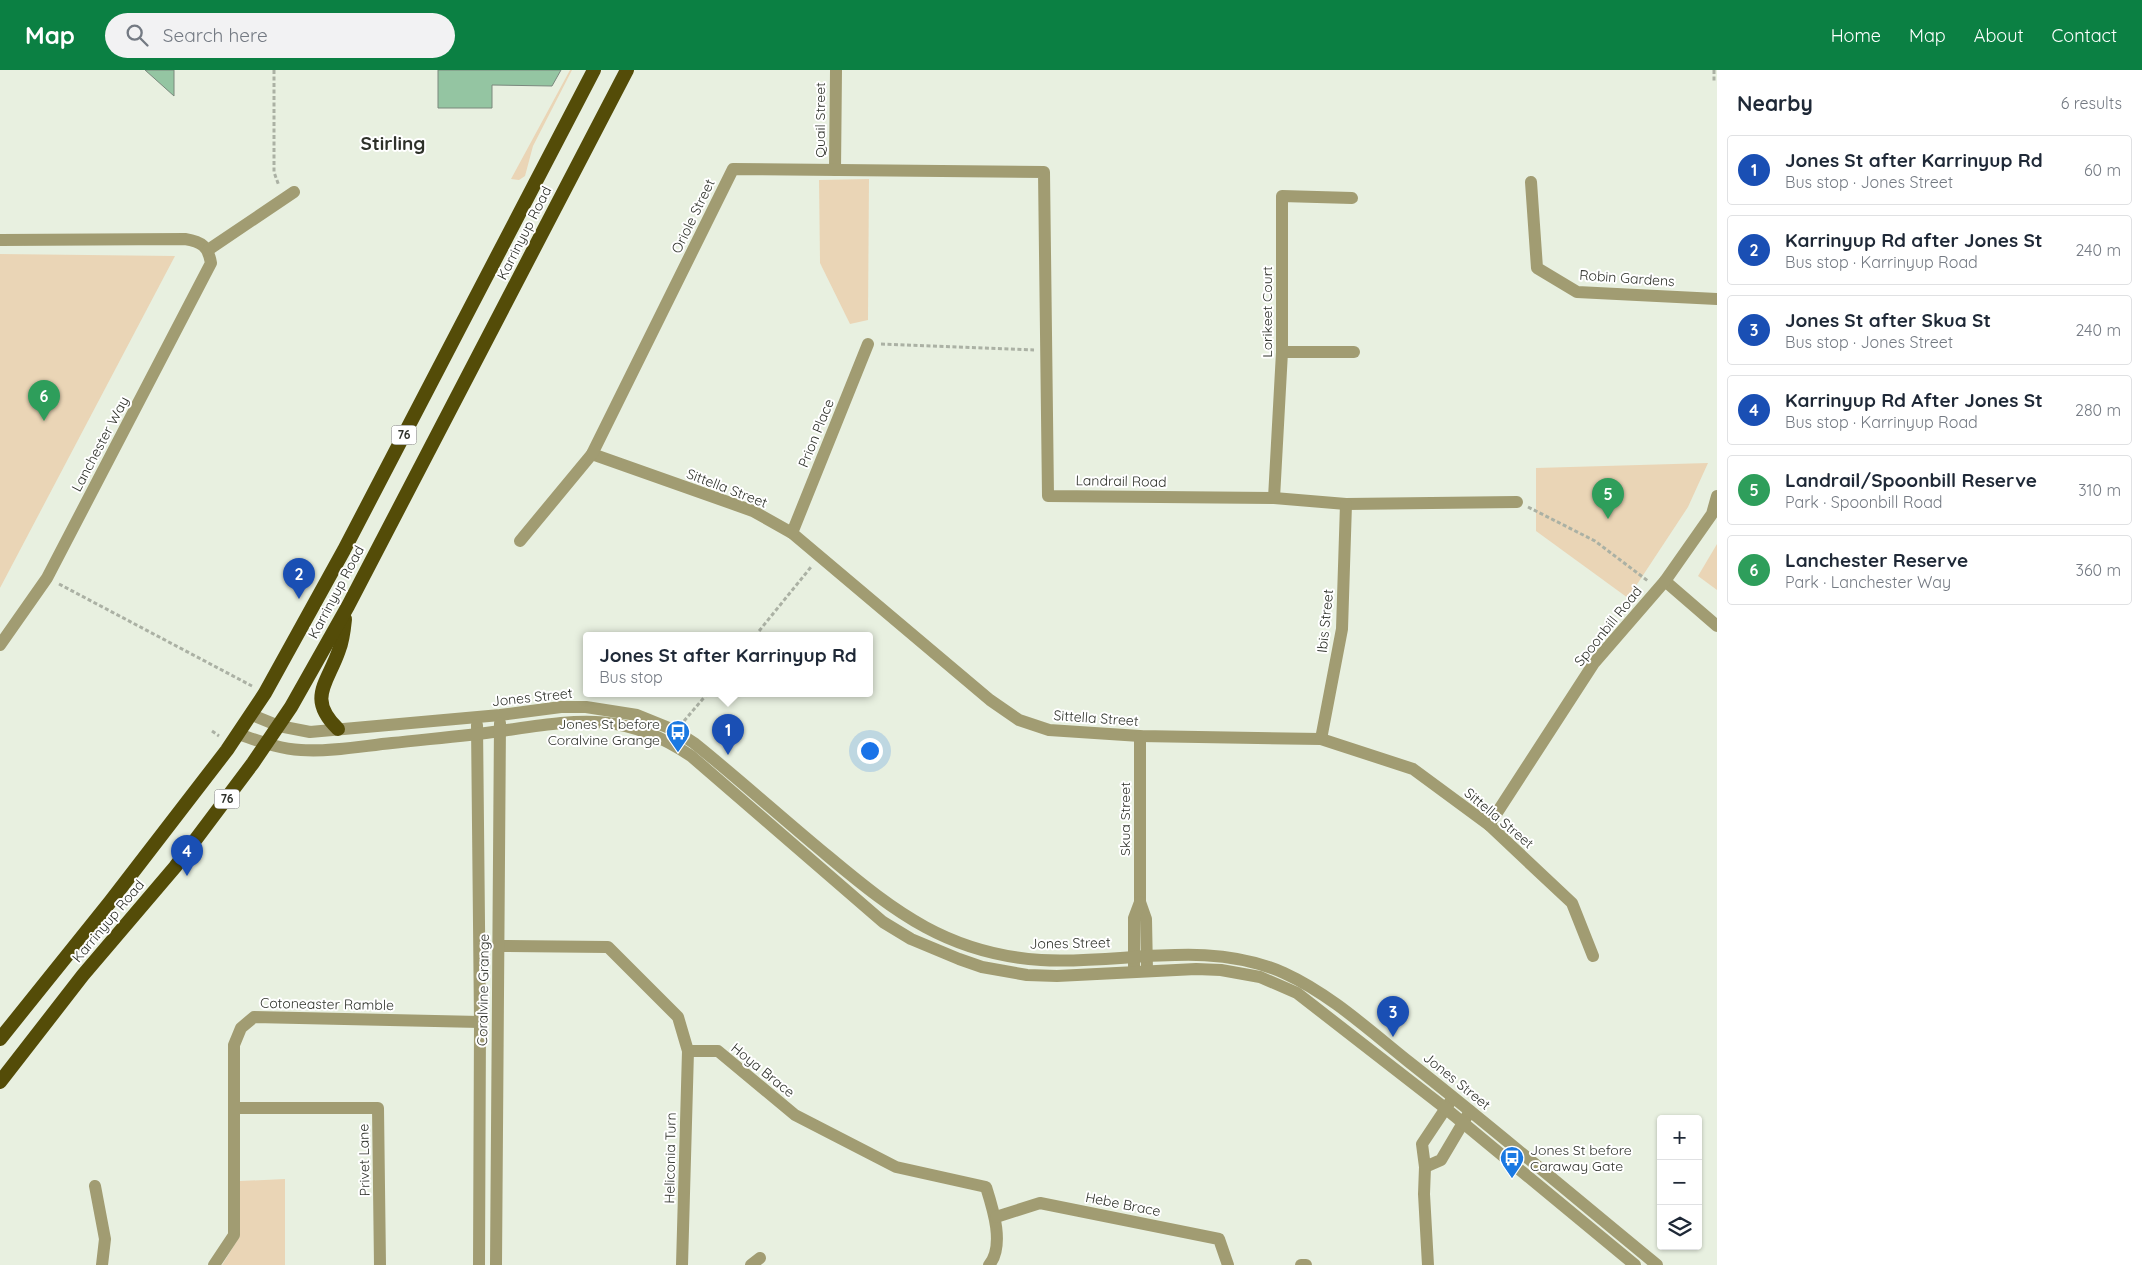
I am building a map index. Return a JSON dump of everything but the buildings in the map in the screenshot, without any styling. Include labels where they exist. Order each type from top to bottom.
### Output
[{"type":"highway","points":[[575,106],[586,70]]},
{"type":"highway","name":"Karrinyup Road","points":[[0,1039],[110,902],[238,734],[266,693],[344,550],[594,70]]},
{"type":"highway","name":"Karrinyup Road","points":[[0,1082],[50,1018],[175,867],[279,726],[348,606],[627,70]]},
{"type":"highway","points":[[338,729],[323,709],[320,694],[323,681],[339,649],[348,606]]},
{"type":"highway","points":[[0,1069],[27,1036],[50,1018]]},
{"type":"street","name":"Quail Street","points":[[835,170],[836,70]]},
{"type":"street","name":"Oriole Street","points":[[520,541],[592,454],[733,169],[1044,172]]},
{"type":"street","name":"Landrail Road","points":[[1044,172],[1048,496],[1274,498],[1346,504],[1517,502]]},
{"type":"street","name":"Robin Gardens","points":[[1531,182],[1537,268],[1577,292],[1717,299]]},
{"type":"street","points":[[0,240],[185,239],[200,241],[208,250],[289,196]]},
{"type":"street","name":"Lorikeet Court","points":[[1274,498],[1282,352],[1282,196],[1352,198]]},
{"type":"street","name":"Lanchester Way","points":[[0,645],[47,578],[206,275],[211,263],[208,250]]},
{"type":"street","name":"Prion Place","points":[[792,533],[868,344]]},
{"type":"street","points":[[1282,352],[1354,352]]},
{"type":"street","name":"Sittella Street","points":[[592,454],[753,511],[792,533],[819,558],[990,700],[1019,720],[1049,730],[1140,736],[1321,739],[1414,769],[1489,825],[1572,903],[1594,956]]},
{"type":"street","name":"Spoonbill Road","points":[[1489,825],[1594,663],[1662,585],[1712,514],[1717,496]]},
{"type":"street","name":"Ibis Street","points":[[1321,739],[1342,629],[1346,504]]},
{"type":"street","points":[[1662,585],[1717,626]]},
{"type":"street","name":"Jones Street","points":[[252,715],[279,726],[310,732],[500,715],[561,707],[586,707],[637,715],[674,730],[713,758],[882,902],[924,928],[971,947],[1020,958],[1088,960],[1148,955],[1214,955],[1254,962],[1283,972],[1308,985],[1333,1002],[1454,1097],[1657,1265]]},
{"type":"street","name":"Coralvine Grange","points":[[496,1265],[500,715]]},
{"type":"street","name":"Coralvine Grange","points":[[476,717],[480,1022],[479,1265]]},
{"type":"street","name":"Jones Street","points":[[238,734],[266,744],[300,750],[327,750],[500,731],[562,721],[607,722],[637,728],[656,736],[691,756],[883,922],[911,939],[959,959],[1004,972],[1057,976],[1196,968],[1241,972],[1288,989],[1311,1002],[1445,1108],[1636,1265]]},
{"type":"street","name":"Skua Street","points":[[1140,736],[1140,902],[1146,919],[1148,971]]},
{"type":"street","name":"Skua Street","points":[[1134,972],[1134,918],[1140,902]]},
{"type":"street","points":[[499,946],[608,947],[678,1017],[688,1051]]},
{"type":"street","name":"Cotoneaster Ramble","points":[[214,1265],[234,1235],[234,1045],[241,1028],[254,1017],[480,1022]]},
{"type":"street","name":"Hoya Brace","points":[[688,1051],[718,1051],[795,1115],[896,1167],[986,1187],[996,1217]]},
{"type":"street","name":"Heliconia Turn","points":[[682,1265],[688,1051]]},
{"type":"street","points":[[1428,1265],[1424,1194],[1426,1167],[1422,1144],[1454,1097]]},
{"type":"street","name":"Privet Lane","points":[[234,1108],[378,1108],[380,1265]]},
{"type":"street","points":[[1426,1167],[1441,1160],[1470,1111]]},
{"type":"street","points":[[96,1186],[105,1239],[102,1265]]},
{"type":"street","name":"Hebe Brace","points":[[996,1217],[1040,1203],[1219,1239],[1228,1265]]},
{"type":"street","points":[[990,1265],[996,1257],[996,1217]]},
{"type":"street","points":[[1301,1265],[1306,1265]]},
{"type":"path","points":[[274,70],[274,172],[289,196]]},
{"type":"path","points":[[1714,70],[1714,83]]},
{"type":"path","points":[[868,344],[1045,350]]},
{"type":"path","points":[[1517,502],[1595,541],[1662,585]]},
{"type":"path","points":[[758,632],[819,558]]},
{"type":"path","points":[[47,578],[253,686]]},
{"type":"path","points":[[674,730],[705,697]]},
{"type":"shaded area","points":[[570,70],[572,70],[533,146],[525,176],[519,180],[511,179]]},
{"type":"shaded area","points":[[869,179],[868,320],[850,324],[820,263],[819,180]]},
{"type":"shaded area","points":[[0,254],[175,256],[0,588]]},
{"type":"shaded area","points":[[1708,463],[1688,507],[1628,598],[1536,531],[1536,468]]},
{"type":"shaded area","points":[[1717,544],[1717,590],[1698,576]]},
{"type":"shaded area","points":[[285,1179],[285,1265],[222,1265],[240,1236],[240,1181]]},
{"type":"place","name":"Lanchester Reserve","points":[[44,421]]},
{"type":"place","name":"Landrail/Spoonbill Reserve","points":[[1608,519]]},
{"type":"place","name":"Karrinyup Rd after Jones St","points":[[299,599]]},
{"type":"place","name":"Jones St before Coralvine Grange","points":[[678,753]]},
{"type":"place","name":"Jones St after Karrinyup Rd","points":[[728,755]]},
{"type":"place","name":"Karrinyup Rd After Jones St","points":[[187,876]]},
{"type":"place","name":"Jones St after Skua St","points":[[1393,1037]]},
{"type":"place","name":"Jones St before Caraway Gate","points":[[1512,1179]]},
{"type":"district","name":"Stirling","points":[[393,143]]}]
